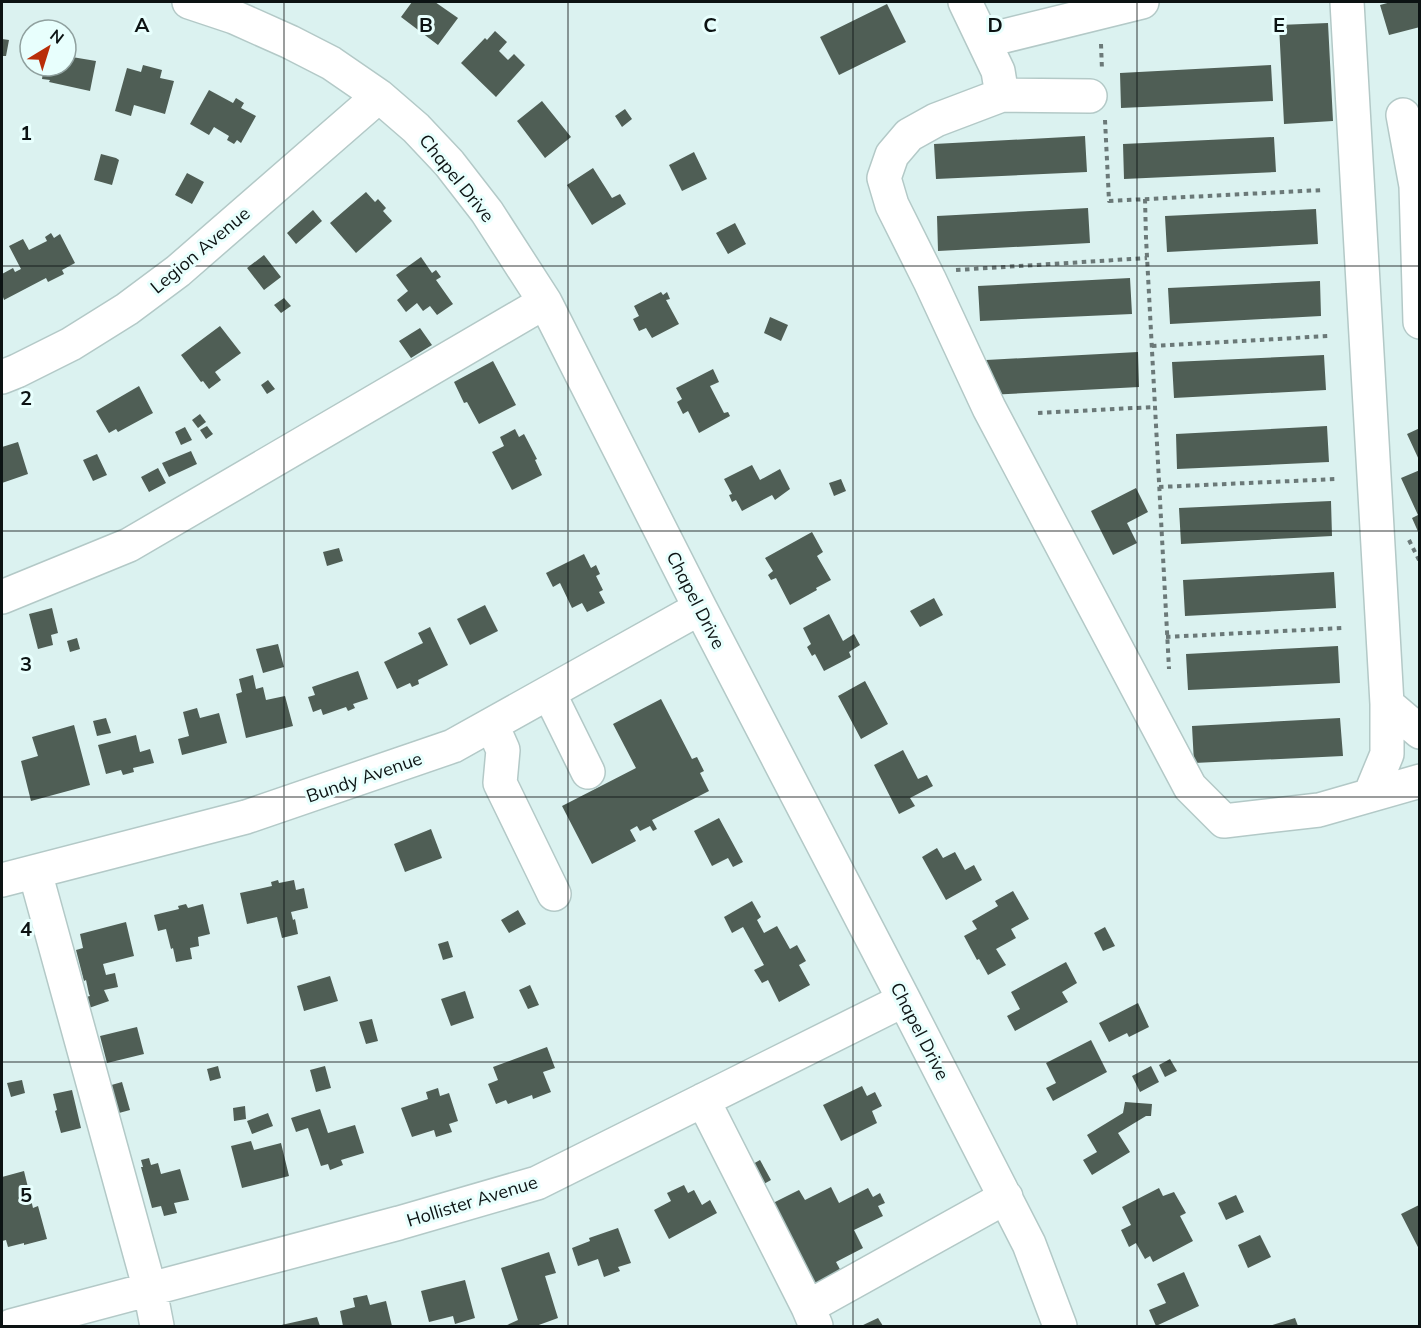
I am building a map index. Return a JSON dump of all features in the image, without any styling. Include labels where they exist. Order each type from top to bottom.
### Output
[{"type":"street","name":"Chapel Drive","points":[[189,2],[234,17],[290,42],[331,63],[379,96],[416,128],[449,162],[487,212],[545,302],[700,608],[1006,1197],[1029,1244],[1060,1326]]},
{"type":"street","points":[[965,2],[998,71],[1002,95]]},
{"type":"street","points":[[984,41],[1142,2]]},
{"type":"street","points":[[1347,2],[1387,704],[1387,754],[1370,795]]},
{"type":"street","points":[[1099,94],[1002,95],[936,120],[909,135],[892,156],[884,177],[891,205],[989,408],[1190,788],[1224,821],[1319,810],[1419,781]]},
{"type":"street","name":"Legion Avenue","points":[[2,377],[71,344],[127,309],[178,272],[379,96]]},
{"type":"street","points":[[1354,121],[1411,113],[1416,186],[1419,322]]},
{"type":"street","points":[[2,597],[129,545],[545,302]]},
{"type":"street","name":"Bundy Avenue","points":[[2,880],[246,817],[453,747],[700,608]]},
{"type":"street","points":[[549,693],[588,772]]},
{"type":"street","points":[[1387,704],[1419,732]]},
{"type":"street","points":[[492,724],[503,750],[500,783],[554,894]]},
{"type":"street","points":[[35,872],[150,1290],[157,1326]]},
{"type":"street","name":"Hollister Avenue","points":[[11,1326],[399,1223],[537,1183],[904,1000]]},
{"type":"street","points":[[703,1100],[812,1317],[1006,1197]]},
{"type":"path","points":[[1101,44],[1099,94],[1109,201],[1323,190]]},
{"type":"path","points":[[1145,199],[1168,669]]},
{"type":"path","points":[[953,270],[1147,258]]},
{"type":"path","points":[[1152,346],[1329,336]]},
{"type":"path","points":[[1038,413],[1155,407]]},
{"type":"path","points":[[1159,488],[1337,479]]},
{"type":"path","points":[[1166,637],[1343,628]]},
{"type":"building","points":[[412,2],[435,2],[458,18],[438,45],[401,17]]},
{"type":"building","points":[[1391,2],[1420,2],[1420,27],[1389,35],[1380,5]]},
{"type":"building","points":[[887,4],[906,42],[839,75],[820,37]]},
{"type":"building","points":[[1328,23],[1333,121],[1284,124],[1279,25]]},
{"type":"building","points":[[495,31],[507,42],[499,51],[508,60],[514,54],[525,65],[496,97],[461,63]]},
{"type":"building","points":[[2,39],[9,40],[6,56],[2,56]]},
{"type":"building","points":[[78,58],[96,61],[90,91],[42,79],[78,78]]},
{"type":"building","points":[[143,65],[162,70],[160,78],[174,81],[165,114],[134,105],[131,116],[115,111],[127,68],[141,72]]},
{"type":"building","points":[[1271,65],[1273,101],[1121,108],[1120,73]]},
{"type":"building","points":[[209,90],[233,103],[236,98],[244,103],[241,108],[256,116],[241,143],[237,140],[234,144],[227,140],[229,136],[214,127],[209,135],[190,124]]},
{"type":"building","points":[[542,101],[571,137],[545,158],[517,121]]},
{"type":"building","points":[[625,109],[632,119],[622,127],[615,116]]},
{"type":"building","points":[[1085,136],[1087,172],[936,179],[934,144]]},
{"type":"building","points":[[1274,137],[1276,172],[1124,179],[1123,144]]},
{"type":"building","points":[[694,152],[707,179],[682,191],[669,165]]},
{"type":"building","points":[[101,154],[119,160],[112,185],[94,180]]},
{"type":"building","points":[[593,168],[612,198],[620,194],[626,204],[592,225],[567,185]]},
{"type":"building","points":[[187,173],[204,182],[192,204],[175,195]]},
{"type":"building","points":[[366,192],[375,202],[378,199],[386,208],[383,211],[392,221],[356,253],[330,223]]},
{"type":"building","points":[[1088,208],[1090,243],[938,251],[937,216]]},
{"type":"building","points":[[1316,209],[1318,244],[1167,252],[1165,216]]},
{"type":"building","points":[[313,210],[322,221],[296,244],[287,233]]},
{"type":"building","points":[[735,223],[746,244],[728,254],[716,233]]},
{"type":"building","points":[[51,233],[54,238],[60,234],[75,263],[62,270],[64,274],[48,282],[46,278],[4,300],[2,274],[13,268],[15,272],[21,269],[9,246],[23,239],[29,250],[47,241],[45,237]]},
{"type":"building","points":[[264,255],[281,277],[264,290],[247,268]]},
{"type":"building","points":[[421,257],[432,273],[436,270],[441,277],[436,280],[453,304],[437,315],[430,306],[423,311],[417,303],[406,312],[397,300],[408,291],[396,275]]},
{"type":"building","points":[[1130,278],[1132,314],[980,321],[978,286]]},
{"type":"building","points":[[1320,281],[1321,316],[1170,324],[1168,288]]},
{"type":"building","points":[[661,292],[663,295],[667,292],[670,299],[666,300],[679,324],[652,338],[646,328],[639,331],[633,319],[639,316],[634,306]]},
{"type":"building","points":[[284,298],[291,306],[281,313],[274,305]]},
{"type":"building","points":[[770,317],[788,325],[781,341],[764,333]]},
{"type":"building","points":[[220,326],[241,353],[215,372],[221,380],[209,389],[181,355]]},
{"type":"building","points":[[420,328],[432,345],[411,358],[399,341]]},
{"type":"building","points":[[1138,352],[1139,387],[988,395],[986,360]]},
{"type":"building","points":[[1324,355],[1326,390],[1174,398],[1172,362]]},
{"type":"building","points":[[493,361],[516,405],[479,424],[467,402],[464,403],[454,382]]},
{"type":"building","points":[[713,369],[719,382],[710,386],[724,413],[728,412],[730,416],[699,433],[688,411],[683,414],[677,402],[682,399],[676,388]]},
{"type":"building","points":[[268,380],[275,389],[267,394],[261,385]]},
{"type":"building","points":[[139,386],[153,413],[118,432],[116,429],[109,433],[96,411]]},
{"type":"building","points":[[200,414],[206,422],[198,428],[192,420]]},
{"type":"building","points":[[207,426],[213,434],[206,439],[200,430]]},
{"type":"building","points":[[1327,426],[1329,462],[1177,469],[1176,434]]},
{"type":"building","points":[[185,427],[192,440],[181,445],[175,432]]},
{"type":"building","points":[[1420,428],[1420,462],[1407,434]]},
{"type":"building","points":[[515,429],[519,437],[524,434],[537,459],[535,460],[542,475],[512,490],[492,452],[504,446],[500,437]]},
{"type":"building","points":[[18,442],[28,474],[2,483],[2,447]]},
{"type":"building","points":[[191,451],[197,464],[169,477],[162,463]]},
{"type":"building","points":[[97,454],[107,475],[93,481],[83,460]]},
{"type":"building","points":[[752,465],[760,480],[780,469],[790,489],[775,500],[772,495],[742,511],[736,500],[732,502],[729,495],[732,494],[724,479]]},
{"type":"building","points":[[158,468],[166,483],[149,492],[141,477]]},
{"type":"building","points":[[1420,470],[1420,536],[1412,518],[1418,515],[1401,478]]},
{"type":"building","points":[[841,479],[846,491],[834,496],[829,483]]},
{"type":"building","points":[[1136,488],[1148,512],[1127,523],[1137,543],[1113,555],[1091,511]]},
{"type":"building","points":[[1331,501],[1332,536],[1181,544],[1179,508]]},
{"type":"building","points":[[812,532],[823,552],[817,556],[831,580],[790,605],[776,578],[771,580],[768,575],[773,571],[765,558]]},
{"type":"building","points":[[339,548],[343,561],[327,566],[323,552]]},
{"type":"building","points":[[584,554],[591,568],[596,565],[600,574],[596,576],[603,590],[599,592],[605,603],[587,612],[582,603],[572,608],[560,583],[553,587],[546,573]]},
{"type":"building","points":[[1334,572],[1336,608],[1185,616],[1183,580]]},
{"type":"building","points":[[934,598],[943,615],[920,627],[910,611]]},
{"type":"building","points":[[485,605],[498,631],[470,645],[457,619]]},
{"type":"building","points":[[52,608],[58,633],[51,635],[53,645],[38,649],[29,614]]},
{"type":"building","points":[[829,614],[843,641],[854,634],[860,645],[849,652],[851,657],[824,671],[815,654],[812,656],[807,647],[811,644],[803,628]]},
{"type":"building","points":[[430,627],[448,665],[418,680],[419,684],[412,687],[410,683],[397,689],[384,662],[423,643],[418,633]]},
{"type":"building","points":[[77,638],[80,649],[70,652],[67,641]]},
{"type":"building","points":[[278,644],[284,667],[263,673],[256,649]]},
{"type":"building","points":[[1338,646],[1340,683],[1188,690],[1186,654]]},
{"type":"building","points":[[358,671],[368,699],[353,704],[355,708],[348,711],[346,707],[323,715],[321,709],[313,712],[308,697],[315,695],[312,687]]},
{"type":"building","points":[[253,675],[256,689],[263,687],[266,700],[285,696],[293,726],[246,738],[236,694],[242,692],[239,679]]},
{"type":"building","points":[[865,681],[888,724],[861,739],[838,696]]},
{"type":"building","points":[[661,699],[692,759],[697,757],[704,771],[700,773],[709,791],[652,820],[657,829],[653,831],[650,826],[640,831],[637,826],[630,830],[636,841],[592,864],[562,806],[636,768],[613,724]]},
{"type":"building","points":[[197,708],[200,718],[219,713],[227,743],[182,755],[178,739],[189,736],[183,712]]},
{"type":"building","points":[[106,718],[111,733],[97,736],[93,721]]},
{"type":"building","points":[[1340,718],[1343,756],[1194,763],[1192,726]]},
{"type":"building","points":[[74,725],[90,785],[31,801],[21,761],[38,756],[32,737]]},
{"type":"building","points":[[136,735],[140,752],[150,749],[154,763],[133,768],[134,772],[123,775],[121,770],[106,774],[98,745]]},
{"type":"building","points":[[903,750],[918,779],[927,775],[933,786],[910,798],[915,806],[899,814],[874,765]]},
{"type":"building","points":[[719,818],[743,862],[733,867],[728,858],[712,866],[694,831]]},
{"type":"building","points":[[431,829],[442,858],[405,872],[394,844]]},
{"type":"building","points":[[937,848],[943,858],[955,852],[965,870],[974,865],[982,880],[946,900],[922,857]]},
{"type":"building","points":[[278,880],[279,883],[294,880],[296,890],[304,888],[308,908],[291,912],[298,934],[282,938],[277,917],[247,924],[240,893],[272,886],[271,882]]},
{"type":"building","points":[[1013,891],[1029,919],[1011,929],[1016,938],[996,949],[1006,965],[988,975],[964,936],[977,929],[972,921],[998,906],[995,901]]},
{"type":"building","points":[[752,901],[761,917],[757,920],[764,933],[777,926],[790,949],[797,945],[806,961],[799,965],[810,985],[779,1002],[768,980],[762,983],[754,970],[764,965],[743,927],[732,933],[724,917]]},
{"type":"building","points":[[186,904],[188,908],[203,904],[210,934],[198,937],[199,946],[190,948],[192,959],[176,962],[166,929],[158,931],[154,915],[179,909],[178,906]]},
{"type":"building","points":[[518,910],[526,924],[509,933],[501,920]]},
{"type":"building","points":[[126,922],[134,956],[103,964],[106,975],[115,973],[118,987],[104,990],[109,1001],[89,1008],[86,997],[90,996],[76,950],[83,948],[80,934]]},
{"type":"building","points":[[1105,927],[1115,946],[1103,951],[1094,933]]},
{"type":"building","points":[[448,941],[453,957],[443,960],[438,944]]},
{"type":"building","points":[[1066,962],[1077,983],[1062,992],[1068,1002],[1015,1031],[1007,1016],[1020,1009],[1011,992]]},
{"type":"building","points":[[330,976],[338,1001],[304,1011],[297,986]]},
{"type":"building","points":[[530,985],[539,1005],[528,1009],[519,990]]},
{"type":"building","points":[[465,991],[474,1018],[451,1026],[441,999]]},
{"type":"building","points":[[1138,1003],[1149,1027],[1129,1037],[1127,1033],[1109,1042],[1099,1023]]},
{"type":"building","points":[[372,1019],[378,1041],[366,1044],[359,1022]]},
{"type":"building","points":[[137,1027],[144,1054],[107,1063],[100,1036]]},
{"type":"building","points":[[1091,1040],[1107,1072],[1053,1101],[1046,1088],[1056,1083],[1046,1063]]},
{"type":"building","points":[[547,1047],[555,1068],[543,1072],[551,1092],[533,1099],[532,1095],[508,1104],[506,1100],[496,1104],[488,1084],[498,1080],[493,1067]]},
{"type":"building","points":[[1170,1059],[1177,1071],[1165,1077],[1159,1065]]},
{"type":"building","points":[[218,1066],[221,1078],[210,1081],[207,1069]]},
{"type":"building","points":[[325,1066],[331,1088],[316,1092],[310,1070]]},
{"type":"building","points":[[1151,1066],[1159,1082],[1140,1092],[1132,1076]]},
{"type":"building","points":[[22,1080],[25,1093],[11,1097],[7,1083]]},
{"type":"building","points":[[122,1082],[130,1110],[108,1116],[101,1088]]},
{"type":"building","points":[[862,1086],[867,1096],[875,1092],[882,1106],[872,1111],[877,1123],[841,1141],[823,1105]]},
{"type":"building","points":[[438,1088],[440,1096],[449,1093],[458,1121],[449,1124],[452,1132],[436,1137],[434,1130],[412,1137],[401,1108],[428,1099],[426,1092]]},
{"type":"building","points":[[72,1090],[81,1128],[61,1133],[53,1094]]},
{"type":"building","points":[[1125,1102],[1152,1104],[1151,1116],[1146,1116],[1118,1133],[1130,1152],[1092,1175],[1083,1160],[1097,1152],[1087,1135],[1123,1113]]},
{"type":"building","points":[[245,1106],[246,1119],[234,1121],[233,1108]]},
{"type":"building","points":[[320,1109],[328,1133],[355,1125],[364,1153],[341,1160],[343,1165],[330,1170],[328,1164],[321,1166],[308,1128],[296,1132],[291,1118]]},
{"type":"building","points":[[268,1113],[273,1126],[252,1134],[247,1121]]},
{"type":"building","points":[[251,1141],[254,1150],[281,1143],[289,1176],[242,1188],[231,1146]]},
{"type":"building","points":[[149,1158],[151,1165],[158,1163],[161,1174],[180,1169],[189,1200],[174,1203],[177,1213],[164,1216],[161,1206],[152,1208],[141,1167],[143,1167],[141,1160]]},
{"type":"building","points":[[760,1160],[771,1180],[753,1190],[742,1170]]},
{"type":"building","points":[[24,1171],[33,1208],[38,1206],[47,1239],[8,1247],[6,1240],[2,1241],[2,1177]]},
{"type":"building","points":[[684,1185],[688,1193],[694,1190],[702,1205],[710,1200],[717,1213],[669,1239],[654,1210],[671,1201],[667,1193]]},
{"type":"building","points":[[831,1187],[839,1203],[868,1188],[873,1197],[880,1193],[885,1203],[878,1206],[883,1216],[854,1230],[863,1248],[836,1262],[842,1273],[814,1287],[771,1204],[799,1190],[805,1200]]},
{"type":"building","points":[[1159,1188],[1163,1196],[1174,1192],[1186,1213],[1180,1216],[1193,1241],[1153,1262],[1150,1256],[1145,1259],[1136,1243],[1129,1247],[1121,1230],[1131,1225],[1122,1207]]},
{"type":"building","points":[[1236,1195],[1244,1212],[1226,1220],[1218,1203]]},
{"type":"building","points":[[1419,1205],[1420,1207],[1420,1251],[1401,1214]]},
{"type":"building","points":[[618,1228],[631,1263],[618,1267],[620,1271],[604,1277],[598,1259],[578,1266],[572,1248],[590,1241],[589,1238]]},
{"type":"building","points":[[1260,1235],[1271,1257],[1248,1268],[1238,1245]]},
{"type":"building","points":[[549,1252],[556,1273],[545,1276],[558,1318],[536,1326],[505,1326],[518,1320],[501,1268]]},
{"type":"building","points":[[1184,1272],[1199,1306],[1156,1326],[1149,1310],[1166,1303],[1157,1284]]},
{"type":"building","points":[[465,1280],[475,1318],[455,1324],[453,1316],[429,1322],[421,1291]]},
{"type":"building","points":[[367,1295],[370,1305],[386,1301],[392,1326],[343,1326],[340,1311],[355,1307],[353,1298]]},
{"type":"building","points":[[317,1317],[320,1326],[277,1326]]},
{"type":"building","points":[[878,1318],[883,1326],[861,1326]]},
{"type":"building","points":[[1295,1318],[1298,1326],[1269,1326]]}]
